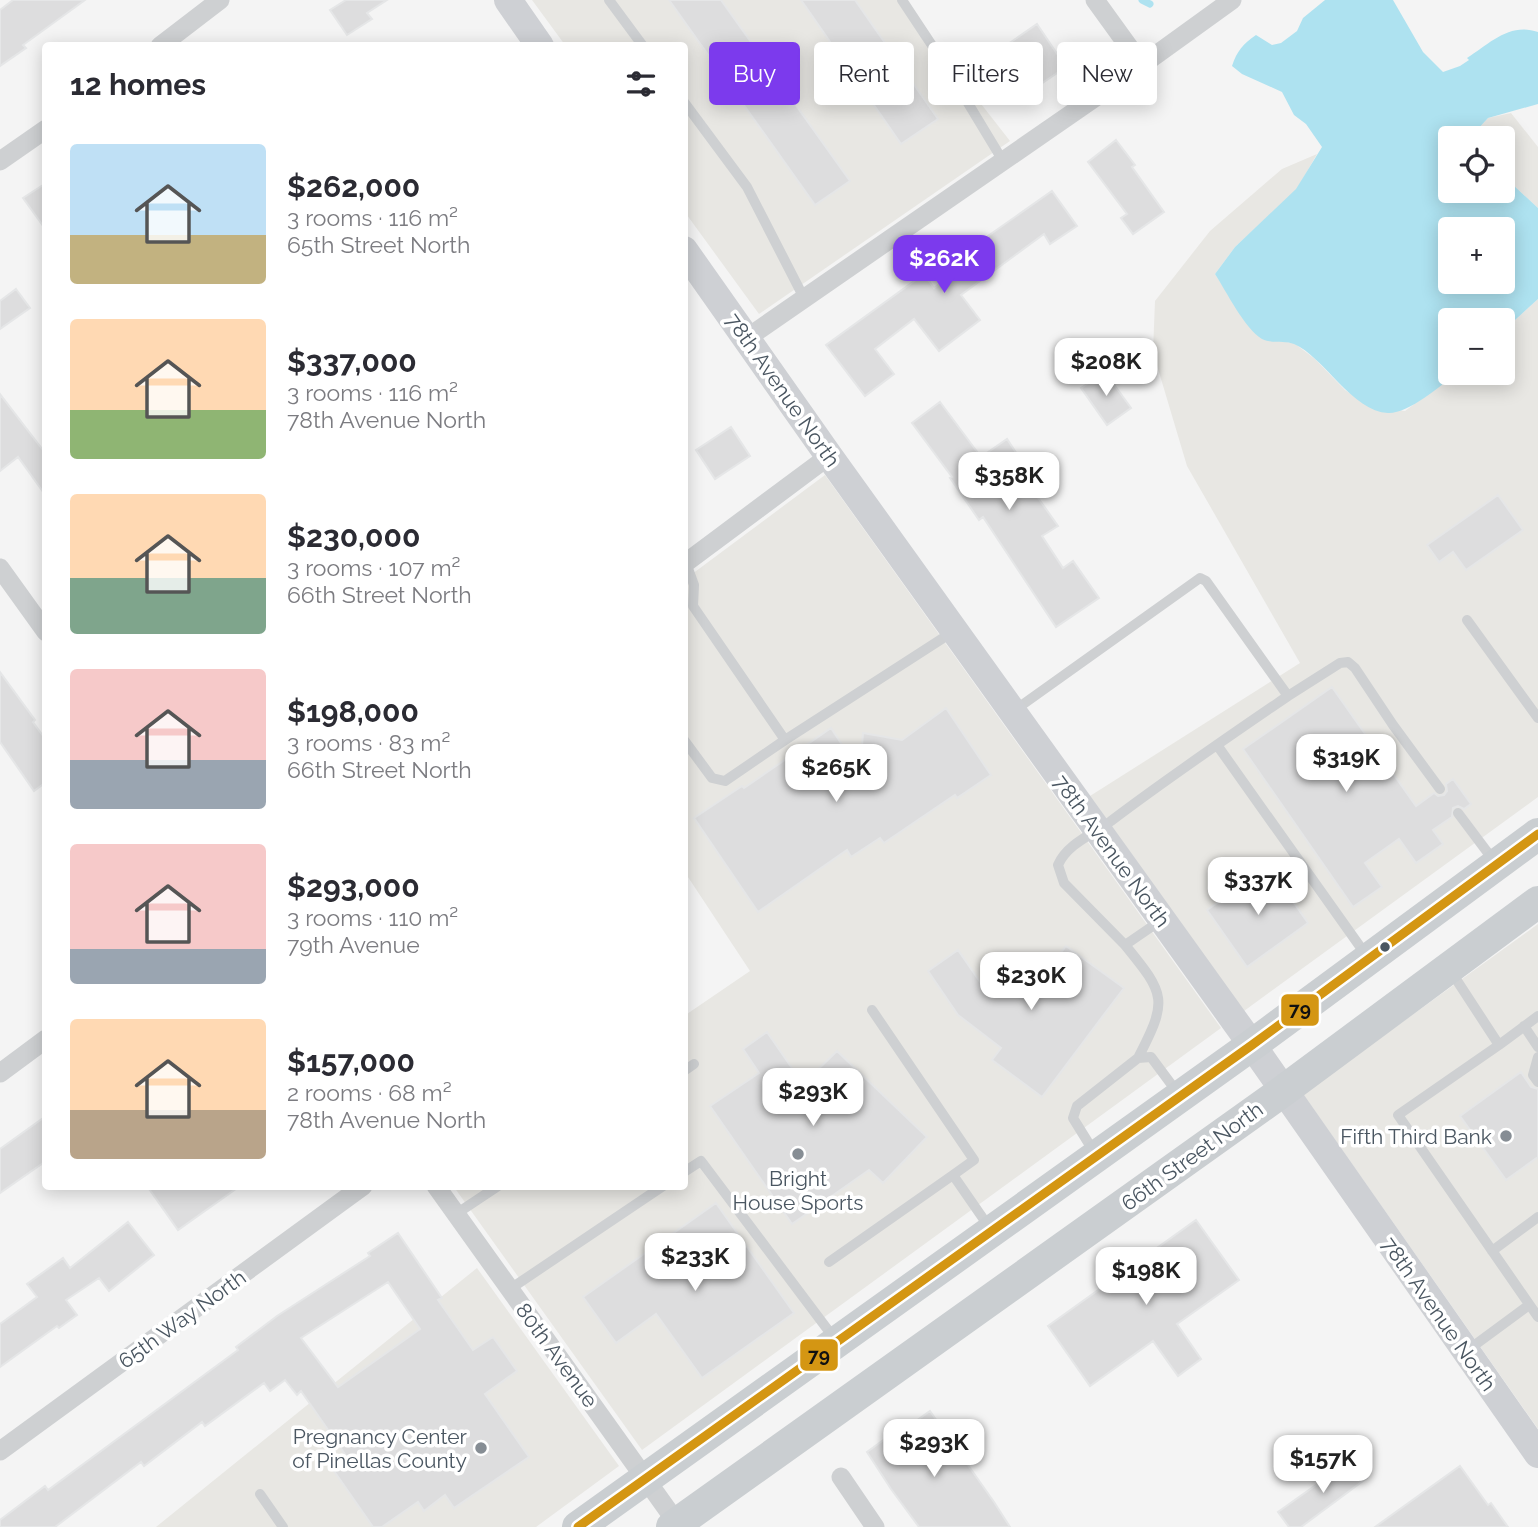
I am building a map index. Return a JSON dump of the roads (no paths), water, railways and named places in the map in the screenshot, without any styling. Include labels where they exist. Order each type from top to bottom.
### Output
[{"type":"main road","points":[[578,1527],[1252,1045],[1538,834]]},
{"type":"main road","name":"66th Street North","points":[[675,1525],[1283,1091],[1538,902]]},
{"type":"street","points":[[165,42],[220,0]]},
{"type":"street","points":[[508,0],[537,42]]},
{"type":"street","points":[[1096,0],[1126,42]]},
{"type":"street","points":[[1157,54],[1232,0]]},
{"type":"street","points":[[747,338],[1084,105]]},
{"type":"street","points":[[0,162],[42,132]]},
{"type":"street","name":"78th Avenue North","points":[[688,256],[1252,1045],[1538,1454]]},
{"type":"street","points":[[688,562],[829,456]]},
{"type":"street","points":[[0,568],[42,626]]},
{"type":"street","points":[[0,1073],[42,1042]]},
{"type":"street","name":"65th Way North","points":[[0,1451],[358,1190]]},
{"type":"street","name":"80th Avenue","points":[[439,1190],[645,1478],[675,1525]]},
{"type":"street","points":[[841,1477],[875,1527]]},
{"type":"lane","points":[[610,0],[640,42]]},
{"type":"lane","points":[[902,0],[1003,161]]},
{"type":"lane","points":[[688,107],[747,187],[804,298]]},
{"type":"lane","points":[[688,571],[694,585],[688,609],[785,740]]},
{"type":"lane","points":[[1012,712],[1200,578],[1206,581],[1288,696]]},
{"type":"lane","points":[[1467,620],[1538,718]]},
{"type":"lane","points":[[688,745],[712,778],[725,781],[954,631]]},
{"type":"lane","points":[[1097,1156],[1073,1118],[1077,1106],[1138,1058],[1154,1026],[1160,1005],[1152,977],[1125,945],[1064,883],[1058,865],[1064,852],[1288,696],[1340,663],[1348,662],[1355,668],[1440,789]]},
{"type":"lane","points":[[1217,745],[1369,958]]},
{"type":"lane","points":[[1458,813],[1496,864]]},
{"type":"lane","points":[[1125,945],[1161,920]]},
{"type":"lane","points":[[1448,968],[1499,1045]]},
{"type":"lane","points":[[829,1262],[974,1160],[872,1010]]},
{"type":"lane","points":[[1538,1016],[1398,1115],[1538,1317]]},
{"type":"lane","points":[[1524,1026],[1538,1047]]},
{"type":"lane","points":[[1138,1058],[1151,1057],[1180,1096]]},
{"type":"lane","points":[[1538,1057],[1533,1075],[1538,1082]]},
{"type":"lane","points":[[688,1068],[694,1064]]},
{"type":"lane","points":[[688,1169],[701,1161],[837,1341]]},
{"type":"lane","points":[[953,1175],[991,1230]]},
{"type":"lane","points":[[456,1214],[492,1190]]},
{"type":"lane","points":[[510,1289],[657,1190]]},
{"type":"lane","points":[[1492,1251],[1538,1217]]},
{"type":"lane","points":[[1465,1352],[1529,1305]]},
{"type":"lane","points":[[260,1494],[283,1527]]},
{"type":"water","points":[[1325,0],[1393,0],[1423,52],[1443,72],[1460,66],[1484,46],[1509,32],[1538,32],[1538,104],[1488,118],[1481,126],[1438,126],[1438,203],[1515,203],[1515,187],[1538,208],[1538,299],[1515,320],[1515,308],[1438,308],[1438,385],[1442,385],[1396,412],[1375,410],[1363,403],[1305,350],[1294,344],[1262,339],[1243,319],[1215,274],[1235,247],[1296,189],[1322,147],[1306,124],[1294,115],[1282,92],[1242,74],[1232,66],[1241,48],[1256,35],[1272,45],[1281,43],[1297,31],[1303,18]]},
{"type":"waterway","points":[[1142,0],[1150,4]]},
{"type":"place","name":"Fifth Third Bank","points":[[1506,1136]]},
{"type":"place","name":"Bright House Sports","points":[[798,1154]]},
{"type":"place","name":"Pregnancy Center of Pinellas County","points":[[481,1448]]}]
